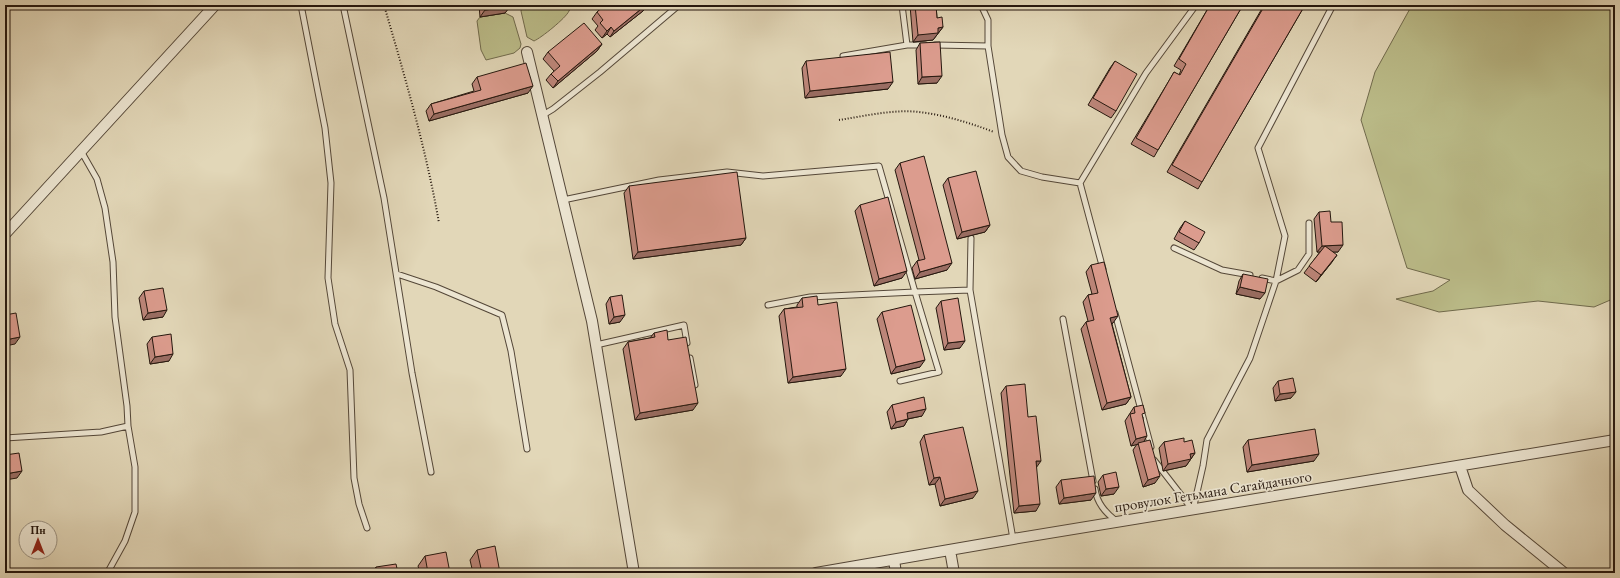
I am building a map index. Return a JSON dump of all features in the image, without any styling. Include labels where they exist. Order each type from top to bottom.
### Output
[{"type":"street","points":[[5,234],[215,5]]},
{"type":"street","points":[[527,52],[592,321],[634,573]]},
{"type":"street","name":"провулок Гетьмана Сагайдачного","points":[[816,573],[1615,440]]},
{"type":"street","points":[[1460,466],[1468,490],[1505,525],[1564,573]]},
{"type":"street","points":[[950,550],[954,573]]},
{"type":"street","points":[[894,560],[896,573]]},
{"type":"lane","points":[[301,5],[325,128],[331,183],[328,278],[335,324],[350,370],[354,478],[359,504],[367,528]]},
{"type":"lane","points":[[343,5],[384,198],[412,373],[431,472]]},
{"type":"lane","points":[[543,115],[553,109],[600,72],[679,5]]},
{"type":"lane","points":[[902,5],[907,45]]},
{"type":"lane","points":[[981,5],[988,20],[988,46],[1002,135],[1008,157],[1021,171],[1042,178],[1080,183]]},
{"type":"lane","points":[[1104,274],[1080,183],[1146,73],[1196,5]]},
{"type":"lane","points":[[1192,510],[1203,466],[1207,440],[1250,358],[1276,280],[1285,236],[1258,148],[1333,5]]},
{"type":"lane","points":[[843,56],[907,45],[988,46]]},
{"type":"lane","points":[[81,151],[97,179],[105,208],[113,262],[115,317],[127,406],[128,426],[135,467],[135,512],[124,541],[110,570],[105,573]]},
{"type":"lane","points":[[563,200],[659,180],[728,172],[763,176],[879,166],[939,372],[900,381]]},
{"type":"lane","points":[[1174,248],[1222,270],[1276,280],[1298,270],[1309,254],[1309,223]]},
{"type":"lane","points":[[971,238],[970,290],[1013,539]]},
{"type":"lane","points":[[397,274],[449,292],[502,316],[511,351],[527,449]]},
{"type":"lane","points":[[768,305],[810,297],[970,290]]},
{"type":"lane","points":[[1112,304],[1155,463],[1192,510]]},
{"type":"lane","points":[[1063,319],[1097,498],[1105,512],[1117,522]]},
{"type":"lane","points":[[596,345],[684,326],[688,348]]},
{"type":"lane","points":[[690,355],[695,385]]},
{"type":"lane","points":[[5,438],[101,432],[128,426]]},
{"type":"path","points":[[384,5],[432,180],[439,223]]},
{"type":"path","points":[[840,120],[888,113],[918,112],[964,121],[1002,135]]},
{"type":"green space","points":[[522,5],[570,5],[570,8],[567,14],[558,23],[534,41],[527,37],[521,11]]},
{"type":"green space","points":[[1412,5],[1615,5],[1615,298],[1594,307],[1538,301],[1439,312],[1396,299],[1433,291],[1450,280],[1407,268],[1361,120],[1375,72]]},
{"type":"green space","points":[[505,13],[513,17],[521,44],[520,48],[514,53],[486,60],[481,50],[477,21],[480,17]]},
{"type":"building","points":[[484,5],[510,5],[510,7],[485,10]]},
{"type":"building","points":[[605,5],[646,5],[614,31],[611,27],[607,31],[600,23],[603,20],[597,12]]},
{"type":"building","points":[[915,5],[936,5],[937,18],[942,17],[943,27],[938,28],[938,33],[918,35]]},
{"type":"building","points":[[1210,5],[1243,5],[1158,150],[1136,138],[1174,72],[1180,75],[1186,64],[1179,59]]},
{"type":"building","points":[[1265,5],[1305,5],[1202,182],[1172,165]]},
{"type":"building","points":[[584,23],[602,44],[558,81],[551,74],[560,66],[548,52]]},
{"type":"building","points":[[940,42],[942,76],[922,77],[920,43]]},
{"type":"building","points":[[890,52],[893,82],[810,91],[806,61]]},
{"type":"building","points":[[1115,61],[1137,74],[1116,111],[1093,98]]},
{"type":"building","points":[[526,63],[533,86],[434,114],[431,104],[481,90],[477,77]]},
{"type":"building","points":[[924,156],[952,263],[920,272],[917,261],[925,259],[900,163]]},
{"type":"building","points":[[976,171],[990,225],[962,232],[948,178]]},
{"type":"building","points":[[737,172],[746,238],[638,252],[629,186]]},
{"type":"building","points":[[888,197],[907,271],[879,279],[860,205]]},
{"type":"building","points":[[1330,211],[1331,222],[1342,222],[1343,245],[1322,246],[1319,212]]},
{"type":"building","points":[[1185,221],[1205,232],[1199,243],[1179,232]]},
{"type":"building","points":[[1325,246],[1337,255],[1321,275],[1309,266]]},
{"type":"building","points":[[1104,262],[1118,316],[1110,318],[1131,397],[1107,403],[1086,322],[1094,320],[1088,295],[1098,293],[1091,265]]},
{"type":"building","points":[[1243,274],[1268,279],[1265,293],[1240,287]]},
{"type":"building","points":[[163,288],[167,310],[148,313],[144,291]]},
{"type":"building","points":[[622,295],[625,315],[614,317],[610,297]]},
{"type":"building","points":[[817,296],[818,305],[837,302],[846,369],[793,377],[784,309],[803,307],[802,298]]},
{"type":"building","points":[[958,298],[965,341],[948,343],[941,301]]},
{"type":"building","points":[[911,305],[925,360],[896,367],[882,312]]},
{"type":"building","points":[[16,313],[20,337],[5,340],[5,315]]},
{"type":"building","points":[[667,330],[668,340],[686,337],[698,403],[640,413],[628,342],[655,337],[654,333]]},
{"type":"building","points":[[171,334],[173,354],[155,357],[152,337]]},
{"type":"building","points":[[1293,378],[1296,392],[1280,394],[1278,381]]},
{"type":"building","points":[[1025,384],[1028,417],[1036,416],[1041,461],[1036,461],[1040,504],[1019,506],[1006,386]]},
{"type":"building","points":[[924,397],[926,409],[907,413],[908,419],[896,422],[892,405]]},
{"type":"building","points":[[1143,405],[1145,413],[1142,414],[1147,436],[1136,439],[1130,414],[1135,413],[1134,407]]},
{"type":"building","points":[[963,427],[978,491],[945,499],[940,477],[934,478],[924,435]]},
{"type":"building","points":[[1315,429],[1319,454],[1252,465],[1248,440]]},
{"type":"building","points":[[1184,438],[1184,442],[1192,440],[1195,453],[1190,454],[1191,459],[1168,464],[1164,442]]},
{"type":"building","points":[[1150,440],[1160,476],[1148,480],[1138,443]]},
{"type":"building","points":[[19,453],[22,471],[5,474],[5,455]]},
{"type":"building","points":[[1116,472],[1119,487],[1106,489],[1103,475]]},
{"type":"building","points":[[1094,476],[1096,493],[1064,498],[1061,480]]},
{"type":"building","points":[[495,546],[500,573],[482,573],[477,550]]},
{"type":"building","points":[[446,552],[450,573],[428,573],[425,556]]},
{"type":"building","points":[[396,564],[398,573],[377,573],[376,567]]}]
